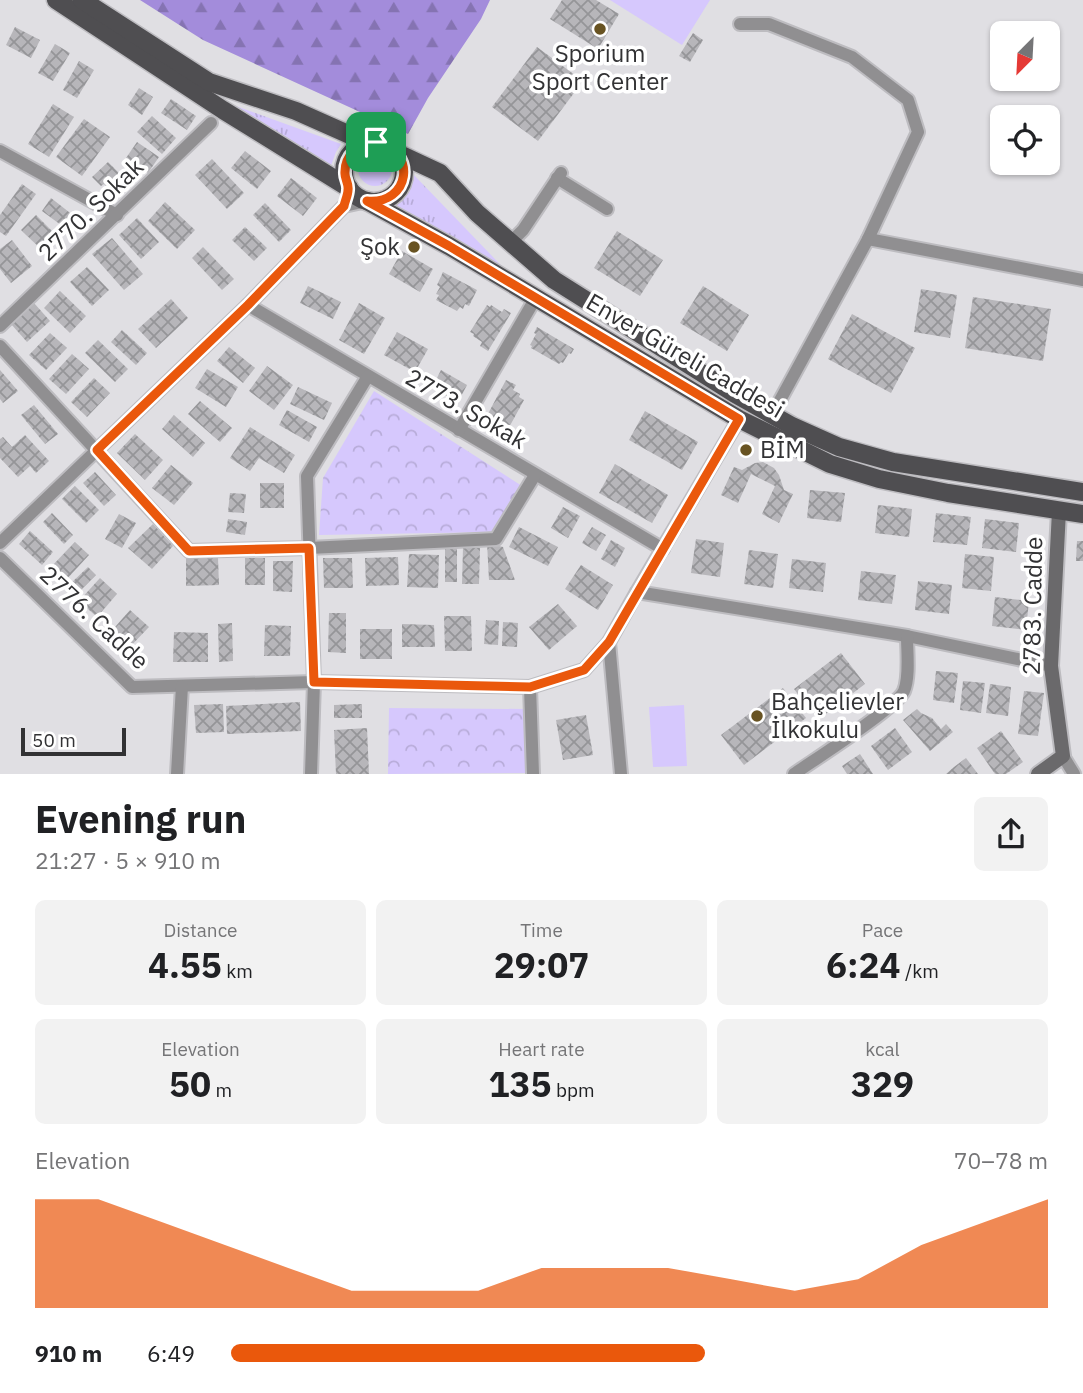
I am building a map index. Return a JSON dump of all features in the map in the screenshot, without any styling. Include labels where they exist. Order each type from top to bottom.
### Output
[{"type":"main road","points":[[56,0],[223,110],[349,188],[360,198],[376,202],[385,200],[400,188],[404,170],[402,161],[397,153],[384,144],[369,143],[296,111],[209,82],[82,0]]},
{"type":"main road","points":[[349,188],[344,169],[347,160],[359,146],[369,143]]},
{"type":"main road","name":"Enver Güreli Caddesi","points":[[397,153],[440,173],[477,213],[555,280],[723,387],[772,415],[839,447],[892,462],[1083,492]]},
{"type":"main road","name":"Enver Güreli Caddesi","points":[[367,201],[449,246],[739,419],[830,464],[879,479],[948,493],[1083,514]]},
{"type":"main road","name":"2783. Cadde","points":[[1059,511],[1051,666],[1063,756]]},
{"type":"main road","points":[[1038,774],[1063,756]]},
{"type":"street","points":[[740,24],[769,24],[852,57],[908,100],[918,132],[868,239],[772,415]]},
{"type":"street","name":"2770. Sokak","points":[[0,326],[211,124]]},
{"type":"street","points":[[0,150],[117,215]]},
{"type":"street","points":[[511,242],[523,230],[559,175],[607,209]]},
{"type":"street","points":[[0,543],[248,305],[344,206],[349,188]]},
{"type":"street","points":[[344,206],[367,201]]},
{"type":"street","points":[[868,239],[1083,280]]},
{"type":"street","name":"2773. Sokak","points":[[248,305],[663,550]]},
{"type":"street","points":[[459,429],[531,306]]},
{"type":"street","points":[[0,346],[189,551],[496,539],[535,474]]},
{"type":"street","points":[[311,774],[314,682],[307,476],[368,376]]},
{"type":"street","name":"2776. Cadde","points":[[0,558],[132,687],[314,682],[530,687],[584,670],[609,642],[739,419]]},
{"type":"street","points":[[637,592],[907,636],[1051,666]]},
{"type":"street","points":[[794,774],[885,710],[903,694],[906,683],[907,636]]},
{"type":"street","points":[[609,642],[621,774]]},
{"type":"street","points":[[177,774],[182,686]]},
{"type":"street","points":[[530,687],[533,774]]},
{"type":"street","points":[[1063,756],[1074,774]]},
{"type":"green space","points":[[140,0],[490,0],[481,19],[428,98],[408,134],[203,40]]},
{"type":"green space","points":[[610,0],[710,0],[682,45]]},
{"type":"green space","points":[[211,97],[341,144],[329,171]]},
{"type":"green space","points":[[375,152],[387,157],[392,169],[387,181],[375,186],[363,181],[358,169],[363,157]]},
{"type":"green space","points":[[413,174],[520,285],[391,205],[408,191]]},
{"type":"green space","points":[[374,391],[522,486],[495,532],[319,535],[323,478]]},
{"type":"green space","points":[[684,705],[687,766],[653,767],[649,707]]},
{"type":"green space","points":[[389,708],[526,709],[525,773],[388,774]]},
{"type":"building","points":[[562,0],[596,0],[619,14],[598,49],[550,19]]},
{"type":"building","points":[[15,27],[40,40],[31,58],[6,45]]},
{"type":"building","points":[[693,33],[703,40],[690,62],[679,56]]},
{"type":"building","points":[[55,44],[70,53],[53,81],[38,73]]},
{"type":"building","points":[[537,47],[583,81],[538,141],[492,107]]},
{"type":"building","points":[[79,61],[94,70],[77,98],[63,90]]},
{"type":"building","points":[[139,88],[153,97],[142,115],[128,105]]},
{"type":"building","points":[[171,99],[196,116],[187,130],[161,113]]},
{"type":"building","points":[[53,104],[74,117],[49,157],[28,144]]},
{"type":"building","points":[[152,116],[176,138],[162,154],[137,132]]},
{"type":"building","points":[[84,119],[110,137],[82,176],[56,157]]},
{"type":"building","points":[[137,142],[159,157],[148,173],[126,158]]},
{"type":"building","points":[[245,151],[271,171],[257,189],[231,168]]},
{"type":"building","points":[[212,159],[244,193],[227,209],[195,175]]},
{"type":"building","points":[[108,162],[125,179],[112,192],[92,177]]},
{"type":"building","points":[[291,178],[317,198],[303,216],[277,196]]},
{"type":"building","points":[[22,184],[36,194],[6,236],[0,232],[0,215]]},
{"type":"building","points":[[51,198],[74,216],[65,228],[42,211]]},
{"type":"building","points":[[165,202],[195,230],[177,249],[148,221]]},
{"type":"building","points":[[265,203],[291,230],[279,242],[253,215]]},
{"type":"building","points":[[36,215],[56,235],[41,249],[21,230]]},
{"type":"building","points":[[137,218],[159,242],[141,259],[119,235]]},
{"type":"building","points":[[245,227],[267,248],[254,261],[232,240]]},
{"type":"building","points":[[617,231],[663,260],[640,296],[594,268]]},
{"type":"building","points":[[112,238],[143,274],[124,290],[92,254]]},
{"type":"building","points":[[12,240],[32,266],[11,283],[0,269],[0,249]]},
{"type":"building","points":[[203,247],[234,279],[222,290],[192,258]]},
{"type":"building","points":[[402,251],[433,269],[420,292],[389,274]]},
{"type":"building","points":[[87,267],[109,290],[92,306],[70,282]]},
{"type":"building","points":[[443,272],[477,290],[469,306],[465,304],[463,309],[460,307],[457,311],[436,300],[440,287],[437,285]]},
{"type":"building","points":[[308,286],[341,302],[333,319],[300,303]]},
{"type":"building","points":[[703,286],[749,315],[727,351],[680,323]]},
{"type":"building","points":[[921,289],[957,295],[950,338],[914,332]]},
{"type":"building","points":[[60,291],[86,316],[70,333],[44,308]]},
{"type":"building","points":[[973,297],[1051,309],[1043,361],[965,348]]},
{"type":"building","points":[[171,299],[188,318],[156,348],[138,329]]},
{"type":"building","points":[[34,303],[50,321],[27,342],[11,324]]},
{"type":"building","points":[[359,303],[385,318],[364,354],[339,340]]},
{"type":"building","points":[[487,305],[511,313],[488,351],[480,346],[482,342],[470,332]]},
{"type":"building","points":[[852,314],[915,348],[891,393],[828,359]]},
{"type":"building","points":[[537,327],[574,349],[563,363],[559,364],[531,348]]},
{"type":"building","points":[[122,330],[147,353],[136,365],[111,342]]},
{"type":"building","points":[[397,332],[428,349],[415,372],[384,355]]},
{"type":"building","points":[[50,333],[67,348],[46,370],[29,355]]},
{"type":"building","points":[[98,340],[128,369],[115,382],[85,353]]},
{"type":"building","points":[[229,347],[255,368],[243,383],[217,361]]},
{"type":"building","points":[[72,354],[89,369],[66,394],[49,379]]},
{"type":"building","points":[[267,366],[293,385],[274,410],[249,391]]},
{"type":"building","points":[[207,369],[238,387],[226,407],[195,388]]},
{"type":"building","points":[[0,370],[18,391],[3,403],[0,399]]},
{"type":"building","points":[[441,370],[467,385],[458,402],[432,388]]},
{"type":"building","points":[[94,378],[110,393],[87,417],[71,402]]},
{"type":"building","points":[[506,380],[516,385],[513,390],[524,400],[507,431],[501,432],[493,427],[491,431],[482,425]]},
{"type":"building","points":[[298,387],[332,403],[324,420],[290,404]]},
{"type":"building","points":[[200,401],[232,428],[220,442],[188,414]]},
{"type":"building","points":[[34,405],[58,434],[45,444],[21,415]]},
{"type":"building","points":[[287,410],[317,427],[309,442],[279,425]]},
{"type":"building","points":[[645,411],[698,442],[682,470],[629,440]]},
{"type":"building","points":[[174,415],[205,443],[193,457],[162,429]]},
{"type":"building","points":[[250,427],[295,455],[284,473],[259,458],[250,471],[230,458]]},
{"type":"building","points":[[135,434],[163,460],[145,480],[117,453]]},
{"type":"building","points":[[25,435],[49,461],[36,473],[30,466],[18,477],[0,458],[0,439],[3,437],[12,447]]},
{"type":"building","points":[[763,462],[774,468],[784,490],[793,494],[779,523],[762,514],[775,486],[751,474],[738,503],[721,495],[734,467],[742,470]]},
{"type":"building","points":[[615,464],[668,495],[652,523],[599,493]]},
{"type":"building","points":[[171,465],[193,483],[174,505],[152,488]]},
{"type":"building","points":[[95,472],[116,495],[104,506],[83,483]]},
{"type":"building","points":[[260,483],[284,483],[284,508],[260,508]]},
{"type":"building","points":[[75,486],[99,510],[86,523],[62,499]]},
{"type":"building","points":[[810,490],[845,493],[841,522],[807,518]]},
{"type":"building","points":[[230,493],[246,494],[244,513],[228,512]]},
{"type":"building","points":[[878,505],[912,509],[909,537],[875,533]]},
{"type":"building","points":[[563,507],[580,516],[568,538],[551,528]]},
{"type":"building","points":[[52,513],[73,535],[64,544],[43,522]]},
{"type":"building","points":[[936,513],[971,517],[967,545],[933,542]]},
{"type":"building","points":[[119,514],[136,523],[122,548],[105,539]]},
{"type":"building","points":[[228,519],[247,522],[245,535],[226,532]]},
{"type":"building","points":[[985,519],[1019,523],[1016,552],[982,548]]},
{"type":"building","points":[[153,524],[173,546],[152,569],[128,548]]},
{"type":"building","points":[[519,527],[558,547],[548,566],[509,547]]},
{"type":"building","points":[[592,527],[606,535],[596,551],[582,543]]},
{"type":"building","points":[[30,531],[53,552],[42,565],[19,544]]},
{"type":"building","points":[[696,539],[724,543],[720,577],[691,573]]},
{"type":"building","points":[[611,540],[625,548],[615,567],[601,559]]},
{"type":"building","points":[[1077,541],[1083,541],[1083,561],[1076,561]]},
{"type":"building","points":[[75,542],[89,555],[65,581],[51,567]]},
{"type":"building","points":[[487,543],[503,547],[515,580],[489,580]]},
{"type":"building","points":[[445,547],[457,547],[457,582],[445,582]]},
{"type":"building","points":[[463,547],[480,548],[479,584],[462,584]]},
{"type":"building","points":[[749,550],[778,554],[773,588],[744,584]]},
{"type":"building","points":[[409,554],[439,555],[438,588],[407,587]]},
{"type":"building","points":[[965,554],[994,557],[991,591],[962,588]]},
{"type":"building","points":[[398,557],[399,585],[366,586],[365,558]]},
{"type":"building","points":[[186,558],[218,558],[219,585],[186,586]]},
{"type":"building","points":[[245,558],[265,558],[265,585],[245,585]]},
{"type":"building","points":[[323,558],[352,558],[353,588],[324,588]]},
{"type":"building","points":[[792,559],[826,563],[823,592],[789,588]]},
{"type":"building","points":[[273,561],[293,561],[292,592],[273,591]]},
{"type":"building","points":[[581,565],[613,585],[598,610],[565,589]]},
{"type":"building","points":[[88,567],[96,575],[77,594],[69,585]]},
{"type":"building","points":[[861,571],[896,575],[892,604],[858,600]]},
{"type":"building","points":[[100,578],[117,594],[97,617],[79,601]]},
{"type":"building","points":[[918,581],[952,585],[949,614],[915,610]]},
{"type":"building","points":[[995,597],[1029,601],[1026,630],[992,626]]},
{"type":"building","points":[[558,604],[577,626],[549,650],[529,627]]},
{"type":"building","points":[[130,610],[149,627],[126,651],[108,635]]},
{"type":"building","points":[[329,613],[346,613],[346,653],[328,652]]},
{"type":"building","points":[[444,616],[471,616],[472,651],[445,651]]},
{"type":"building","points":[[486,620],[499,621],[498,645],[484,644]]},
{"type":"building","points":[[503,622],[518,623],[517,647],[502,646]]},
{"type":"building","points":[[232,623],[233,661],[219,662],[218,624]]},
{"type":"building","points":[[402,624],[434,625],[435,647],[402,647]]},
{"type":"building","points":[[265,625],[291,626],[290,656],[264,656]]},
{"type":"building","points":[[360,629],[392,629],[392,659],[360,659]]},
{"type":"building","points":[[174,632],[208,633],[208,662],[173,662]]},
{"type":"building","points":[[841,653],[865,684],[819,719],[794,689]]},
{"type":"building","points":[[936,671],[958,673],[954,703],[933,700]]},
{"type":"building","points":[[963,681],[985,683],[981,713],[960,710]]},
{"type":"building","points":[[990,684],[1011,687],[1008,716],[986,713]]},
{"type":"building","points":[[783,688],[806,718],[744,765],[721,735]]},
{"type":"building","points":[[1024,691],[1044,693],[1038,736],[1018,734]]},
{"type":"building","points":[[300,702],[301,731],[227,734],[226,706]]},
{"type":"building","points":[[223,704],[224,732],[196,733],[194,705]]},
{"type":"building","points":[[362,704],[362,718],[334,718],[334,705]]},
{"type":"building","points":[[917,709],[932,718],[941,729],[946,724],[953,732],[930,751],[903,720]]},
{"type":"building","points":[[586,715],[593,755],[563,760],[556,720]]},
{"type":"building","points":[[367,728],[369,774],[336,774],[334,730]]},
{"type":"building","points":[[895,728],[912,752],[888,770],[871,746]]},
{"type":"building","points":[[1001,731],[1023,762],[1006,774],[995,774],[977,748]]},
{"type":"building","points":[[860,754],[873,774],[847,774],[842,766]]},
{"type":"building","points":[[966,758],[978,774],[946,774],[954,767]]},
{"type":"place","name":"Sporium Sport Center","points":[[600,29]]},
{"type":"place","name":"Şok","points":[[414,247]]},
{"type":"place","name":"BİM","points":[[746,450]]},
{"type":"place","name":"Bahçelievler İlkokulu","points":[[757,716]]},
{"type":"route","points":[[376,142],[397,153],[402,161],[403,179],[400,188],[385,200],[367,201],[449,246],[739,419],[609,642],[584,670],[530,687],[314,682],[309,548],[189,551],[97,450],[248,305],[344,206],[349,188],[344,169],[347,160],[359,146],[376,142]]}]
